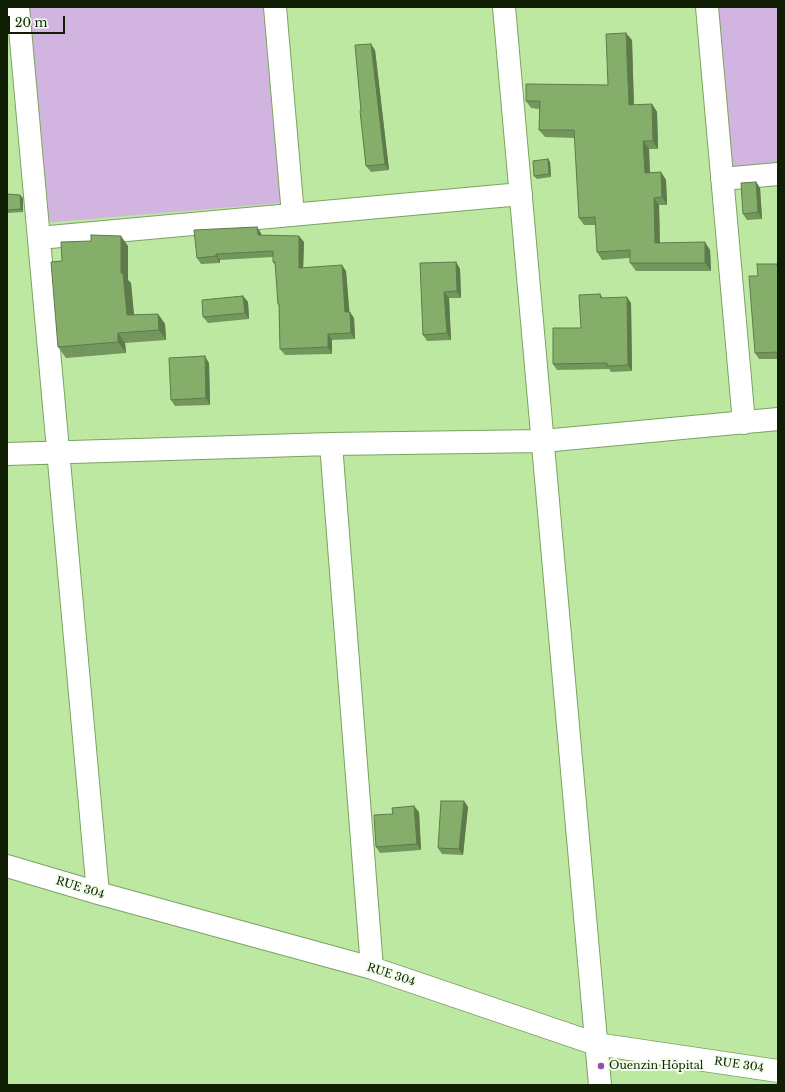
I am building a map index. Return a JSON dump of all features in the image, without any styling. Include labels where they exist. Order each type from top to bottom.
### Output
[{"type":"street","points":[[18,7],[98,893]]},
{"type":"street","points":[[275,7],[293,215]]},
{"type":"street","points":[[504,7],[600,1085]]},
{"type":"street","points":[[706,7],[744,423]]},
{"type":"street","points":[[722,179],[778,174]]},
{"type":"street","points":[[39,238],[521,194]]},
{"type":"street","points":[[7,454],[331,444],[543,441],[778,420]]},
{"type":"street","points":[[331,444],[372,968]]},
{"type":"street","name":"RUE 304","points":[[7,866],[98,893],[372,968],[596,1044],[778,1071]]},
{"type":"shaded area","points":[[25,7],[265,7],[281,203],[42,223]]},
{"type":"shaded area","points":[[716,7],[778,7],[778,164],[729,168]]},
{"type":"building","points":[[626,33],[629,105],[652,104],[653,141],[643,141],[645,173],[661,172],[662,197],[654,198],[655,243],[705,242],[705,263],[630,263],[630,250],[597,252],[595,217],[579,218],[574,130],[539,130],[540,101],[526,101],[526,84],[608,85],[606,34]]},
{"type":"building","points":[[371,44],[385,164],[366,166],[355,45]]},
{"type":"building","points":[[548,159],[549,174],[534,176],[533,161]]},
{"type":"building","points":[[756,182],[758,212],[743,214],[741,183]]},
{"type":"building","points":[[7,194],[20,195],[21,209],[7,210]]},
{"type":"building","points":[[257,227],[258,235],[299,236],[299,268],[342,265],[345,312],[350,312],[351,333],[328,334],[328,347],[280,349],[279,304],[275,262],[273,262],[273,251],[216,254],[216,256],[197,258],[194,230]]},
{"type":"building","points":[[91,235],[121,236],[121,273],[123,273],[127,315],[158,314],[159,330],[118,333],[118,342],[58,347],[51,262],[62,261],[61,242],[91,241]]},
{"type":"building","points":[[456,262],[457,291],[444,292],[447,333],[423,335],[420,263]]},
{"type":"building","points":[[757,264],[777,264],[778,266],[778,352],[755,353],[749,276],[758,276]]},
{"type":"building","points":[[600,294],[601,298],[627,297],[628,365],[607,366],[607,363],[553,364],[553,328],[581,328],[579,295]]},
{"type":"building","points":[[243,296],[245,313],[203,317],[202,300]]},
{"type":"building","points":[[205,356],[206,398],[171,400],[169,358]]},
{"type":"building","points":[[441,801],[464,801],[459,849],[438,848]]},
{"type":"building","points":[[414,806],[417,844],[376,847],[374,815],[393,814],[392,808]]},
{"type":"place","name":"Ouenzin Hôpital","points":[[601,1066]]}]
